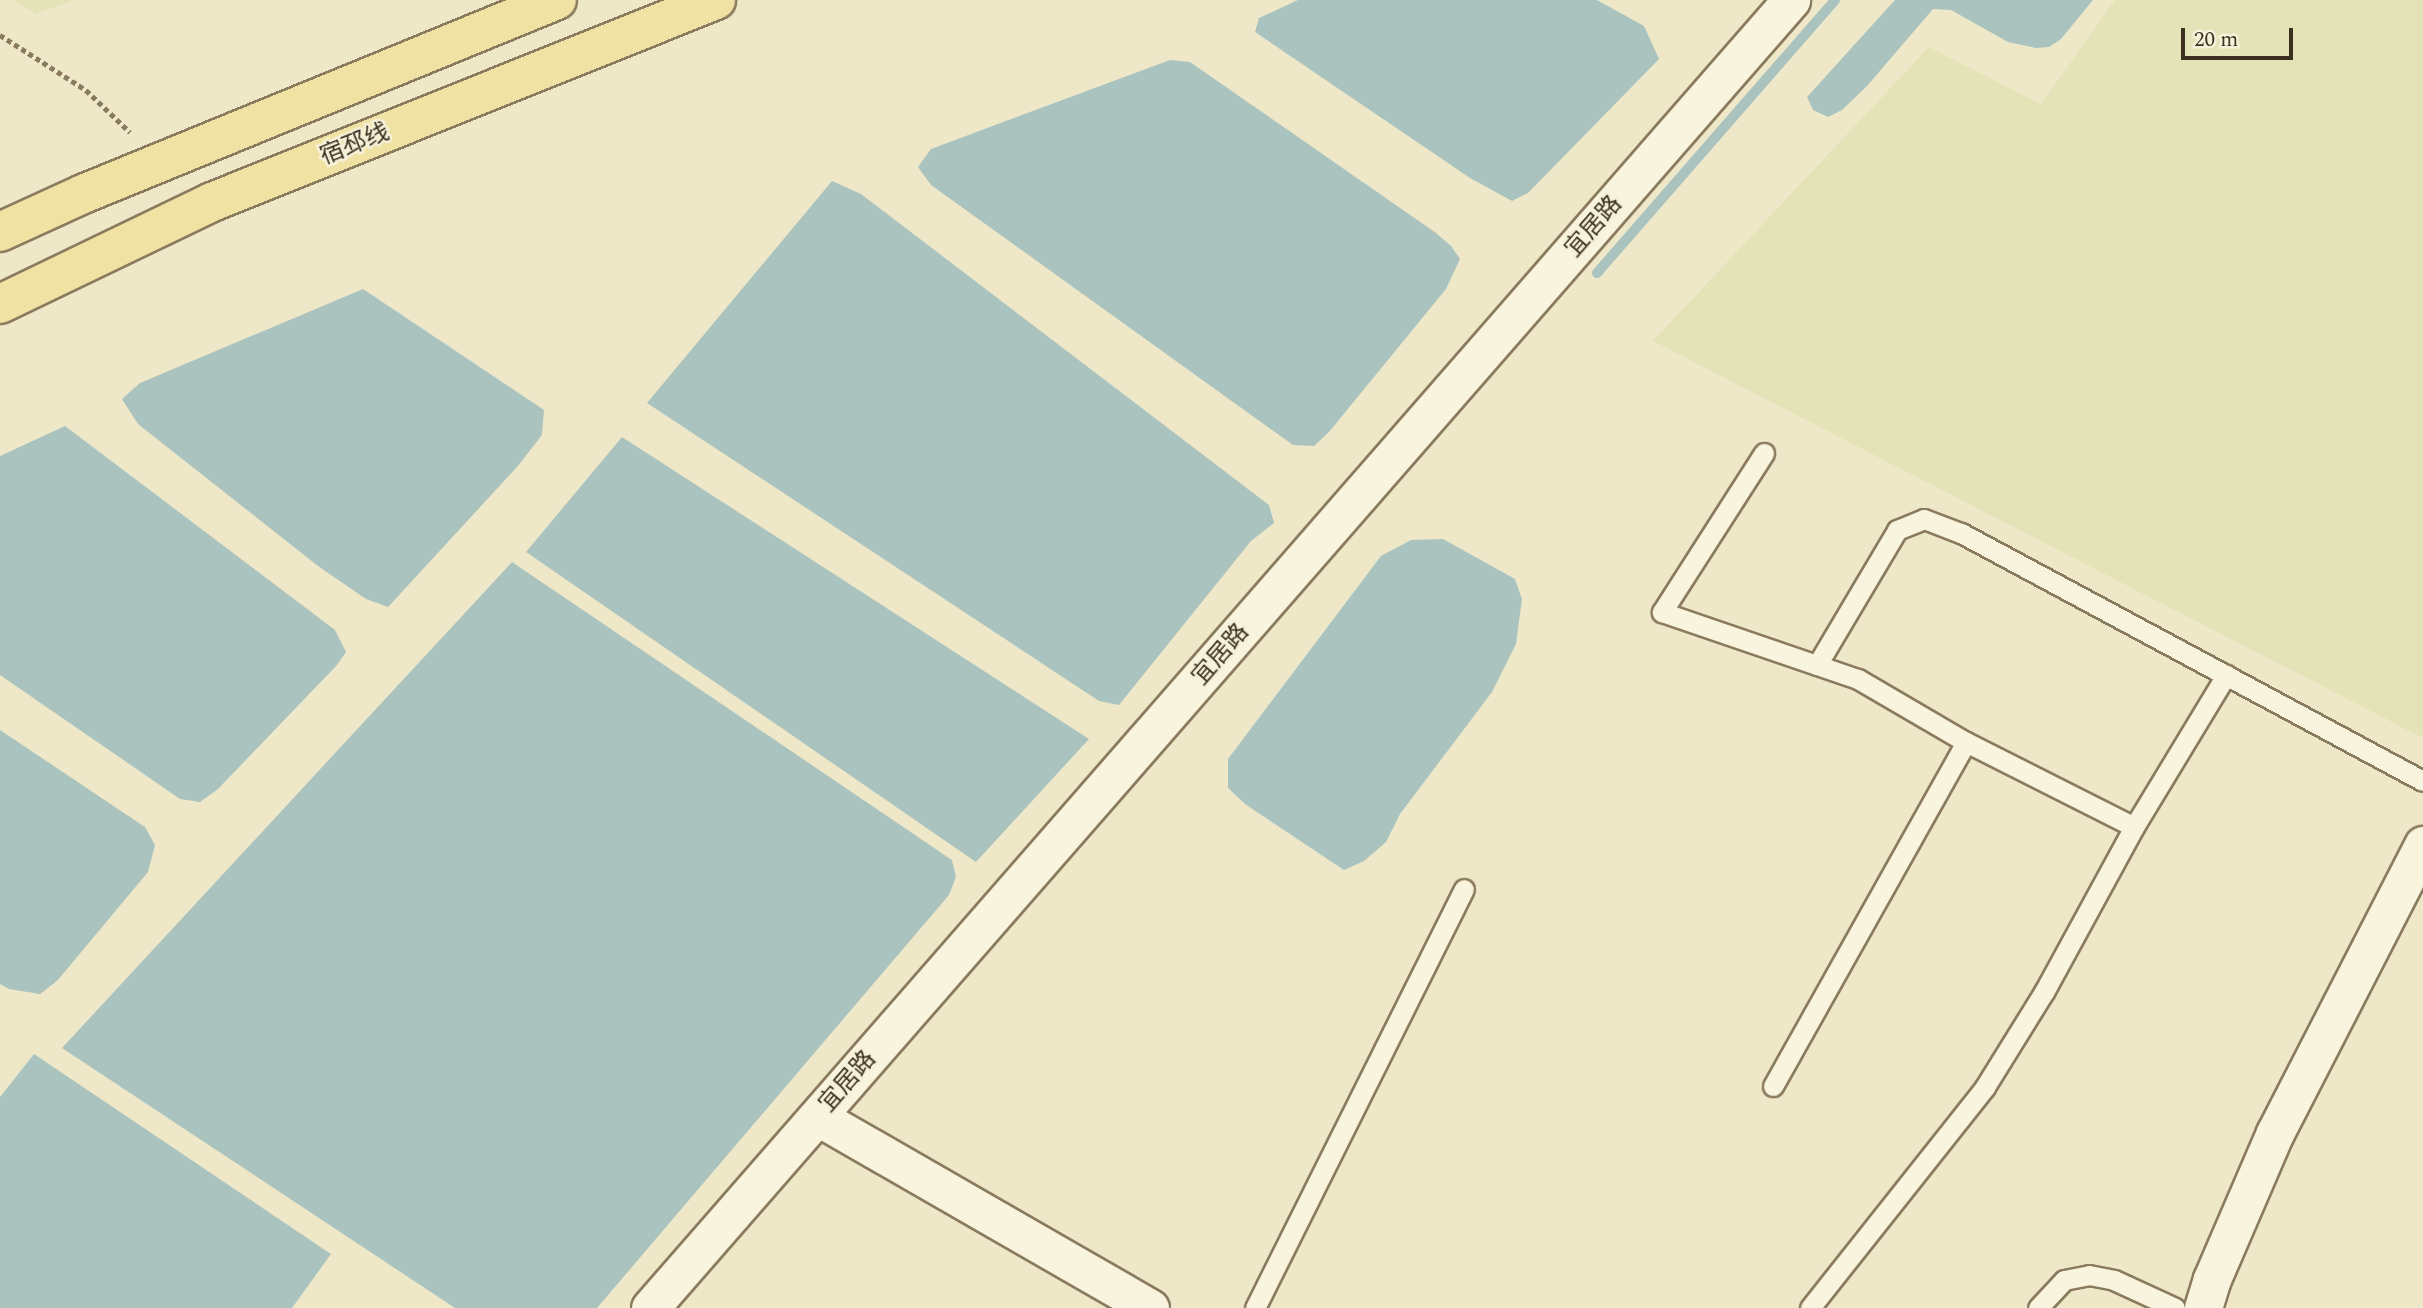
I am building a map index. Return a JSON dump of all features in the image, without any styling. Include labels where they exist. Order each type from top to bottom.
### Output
[{"type":"main road","points":[[0,232],[161,162],[557,0]]},
{"type":"main road","name":"宿邳线","points":[[0,304],[212,202],[716,0]]},
{"type":"street","name":"宜居路","points":[[650,1308],[1791,0]]},
{"type":"street","points":[[2203,1308],[2211,1279],[2275,1133],[2423,845]]},
{"type":"street","points":[[818,1117],[1150,1308]]},
{"type":"lane","points":[[1764,453],[1662,612],[1857,679],[1966,742],[2134,828]]},
{"type":"lane","points":[[1817,665],[1898,530],[1924,519],[1961,533],[2423,781]]},
{"type":"lane","points":[[1810,1308],[1985,1087],[2044,992],[2134,828],[2226,675]]},
{"type":"lane","points":[[1773,1086],[1966,742]]},
{"type":"lane","points":[[1255,1308],[1464,889]]},
{"type":"lane","points":[[2038,1308],[2064,1280],[2089,1275],[2114,1279],[2175,1308]]},
{"type":"path","points":[[0,35],[86,90],[161,162]]},
{"type":"shaded area","points":[[14,0],[73,0],[36,14]]},
{"type":"shaded area","points":[[2115,0],[2423,0],[2423,738],[1653,341],[1929,47],[2041,104]]},
{"type":"water","points":[[1298,0],[1597,0],[1644,26],[1659,59],[1528,193],[1512,201],[1470,178],[1255,32],[1259,18]]},
{"type":"water","points":[[1895,0],[2093,0],[2061,39],[2049,47],[2036,48],[2008,42],[1951,10],[1933,9],[1867,86],[1842,110],[1828,117],[1813,110],[1807,97]]},
{"type":"water","points":[[1170,60],[1190,62],[1436,233],[1451,246],[1460,259],[1446,289],[1329,432],[1314,446],[1293,445],[931,185],[918,167],[931,149]]},
{"type":"water","points":[[832,181],[861,194],[1269,505],[1274,523],[1251,541],[1119,705],[1099,701],[647,403]]},
{"type":"water","points":[[363,289],[544,410],[542,435],[517,467],[388,607],[366,599],[318,566],[138,424],[122,399],[140,383]]},
{"type":"water","points":[[65,426],[335,630],[346,652],[337,665],[218,789],[200,802],[180,799],[0,675],[0,456]]},
{"type":"water","points":[[622,437],[1089,739],[976,862],[526,552]]},
{"type":"water","points":[[1443,539],[1515,579],[1522,599],[1516,644],[1492,692],[1400,814],[1386,842],[1364,861],[1344,870],[1245,804],[1228,788],[1228,759],[1381,556],[1411,540]]},
{"type":"water","points":[[512,562],[952,860],[956,877],[949,895],[597,1308],[455,1308],[62,1048]]},
{"type":"water","points":[[0,730],[145,827],[155,845],[148,872],[57,981],[40,994],[9,989],[0,984]]},
{"type":"water","points":[[34,1054],[331,1254],[292,1308],[0,1308],[0,1097]]},
{"type":"waterway","points":[[1597,273],[1835,0]]}]
